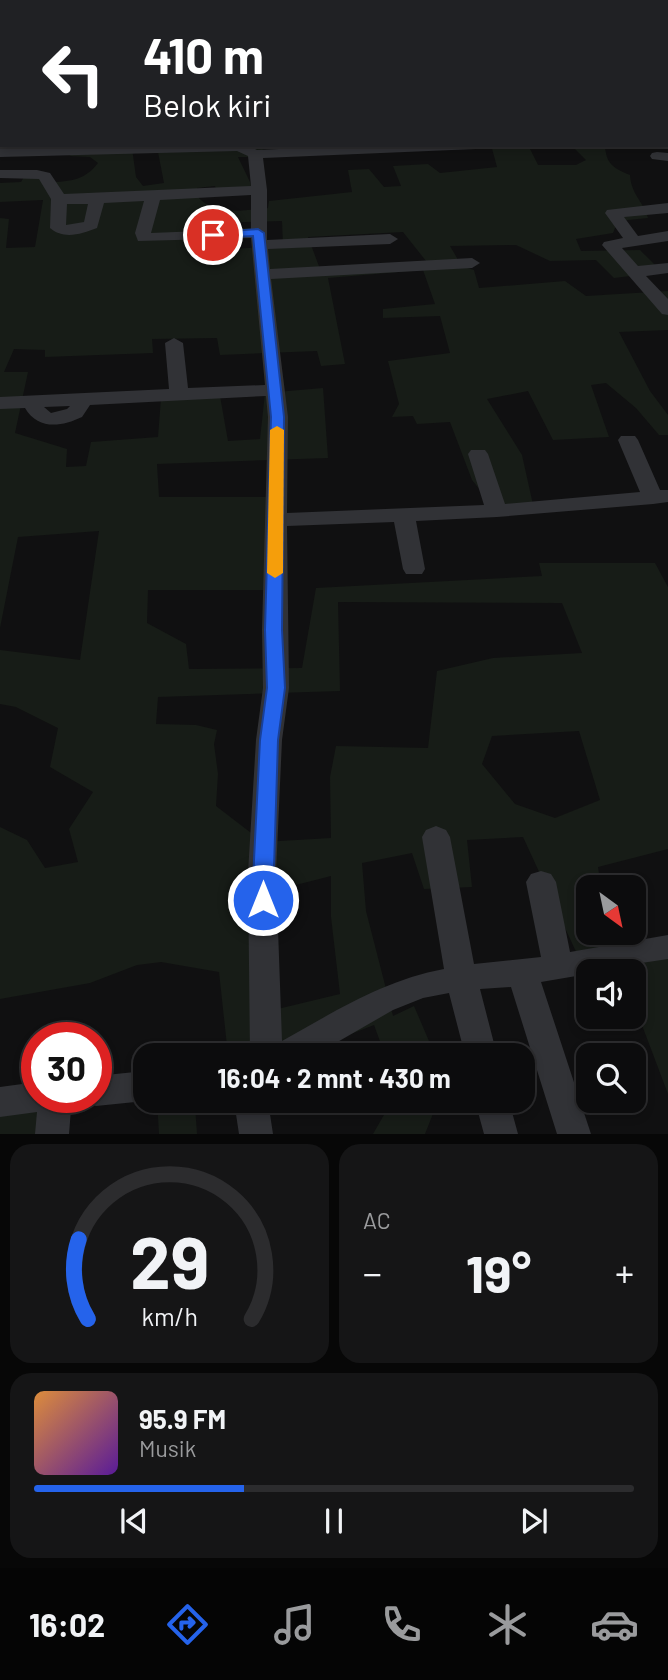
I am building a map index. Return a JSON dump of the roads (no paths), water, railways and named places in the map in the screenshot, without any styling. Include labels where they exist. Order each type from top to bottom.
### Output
[{"type":"street","points":[[0,153],[91,148],[239,147],[255,154],[427,147]]},
{"type":"street","points":[[255,154],[259,239],[278,417],[274,630],[276,688],[269,740],[262,873],[266,1043]]},
{"type":"street","points":[[0,174],[45,176],[59,199],[58,228],[68,231],[91,225],[97,199]]},
{"type":"street","points":[[59,199],[258,190]]},
{"type":"street","points":[[153,196],[143,236],[390,239]]},
{"type":"street","points":[[632,239],[613,214],[668,208]]},
{"type":"street","points":[[666,305],[610,245],[632,239],[668,236]]},
{"type":"street","points":[[263,274],[472,263]]},
{"type":"street","points":[[634,272],[668,268]]},
{"type":"street","points":[[174,343],[179,396]]},
{"type":"street","points":[[0,403],[275,390]]},
{"type":"street","points":[[276,520],[497,511],[660,497],[628,440]]},
{"type":"street","points":[[478,454],[497,511]]},
{"type":"street","points":[[404,514],[414,569]]},
{"type":"street","points":[[436,837],[461,978],[478,1043]]},
{"type":"street","points":[[541,882],[558,966]]},
{"type":"street","points":[[309,1043],[382,1001],[420,986],[461,978],[522,973],[668,947]]},
{"type":"street","points":[[522,973],[574,1134]]},
{"type":"street","points":[[112,1089],[133,1087]]},
{"type":"street","points":[[0,1102],[21,1099]]},
{"type":"street","points":[[52,1134],[54,1113]]},
{"type":"street","points":[[253,1113],[257,1134]]},
{"type":"street","points":[[495,1113],[501,1134]]}]
